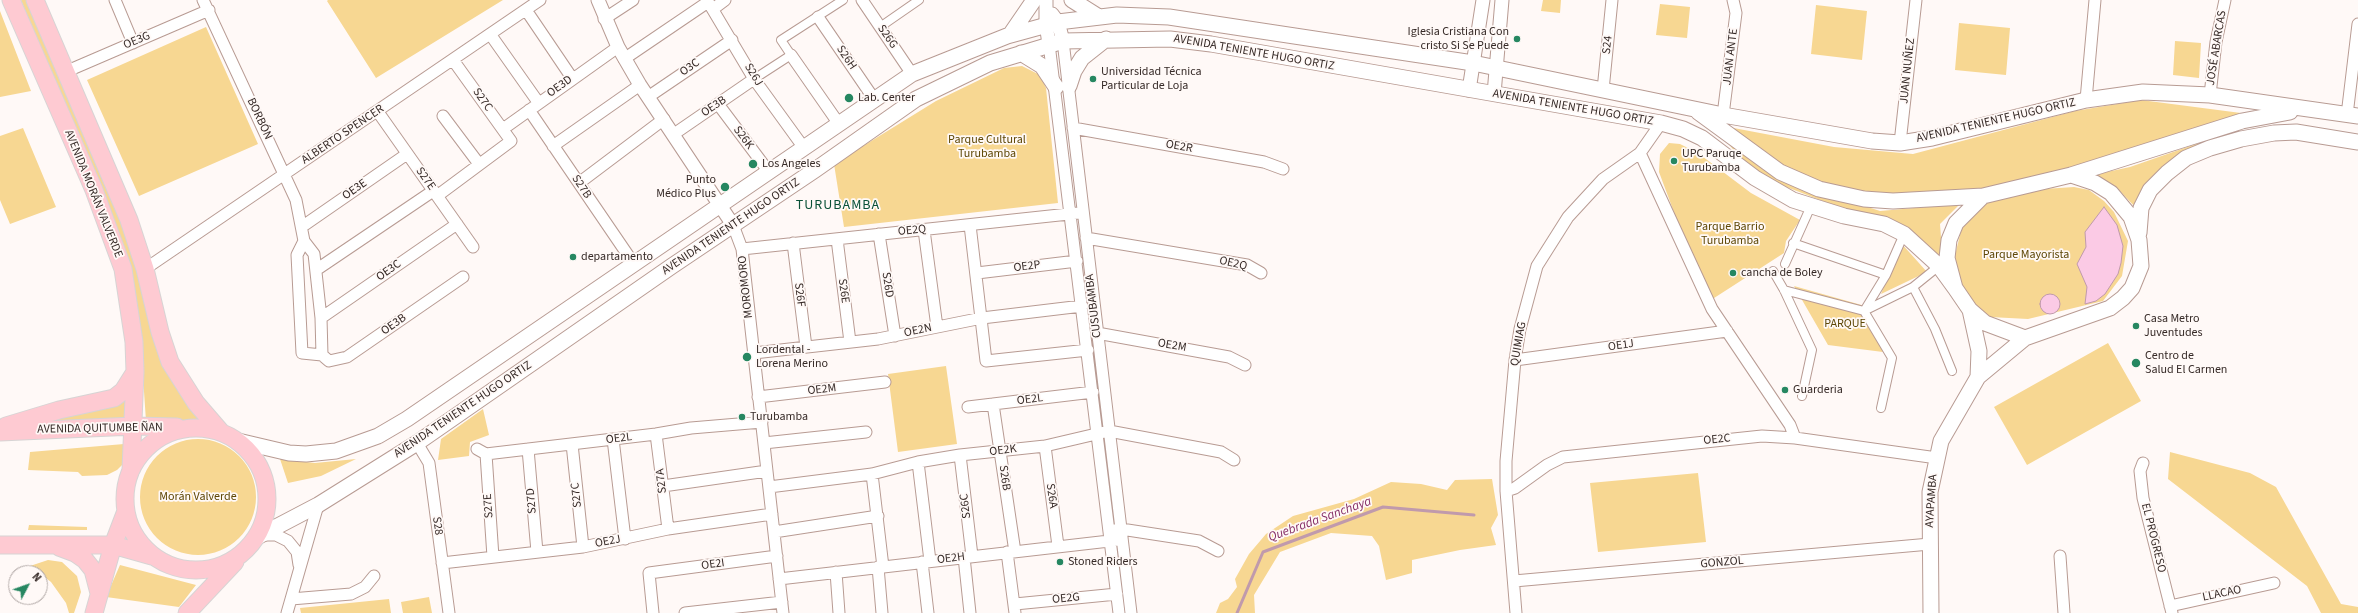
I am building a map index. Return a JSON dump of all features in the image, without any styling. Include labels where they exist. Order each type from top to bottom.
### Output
[{"type":"main road","name":"AVENIDA MORÁN VALVERDE","points":[[11,0],[94,190],[120,263],[130,319],[136,372],[131,470]]},
{"type":"main road","name":"AVENIDA MORÁN VALVERDE","points":[[35,0],[129,220],[145,269],[160,332],[170,362],[196,403],[221,432]]},
{"type":"main road","points":[[1072,0],[1099,17]]},
{"type":"main road","points":[[1010,35],[1042,1]]},
{"type":"main road","name":"AVENIDA TENIENTE HUGO ORTIZ","points":[[238,441],[289,453],[306,454],[343,449],[378,436],[407,419],[912,74],[952,56],[1010,35],[1052,23],[1099,17],[1136,15],[1169,17],[1497,67],[1723,115],[1872,141],[1900,143],[1932,138],[2086,100],[2142,92],[2210,95],[2352,115]]},
{"type":"main road","points":[[1021,53],[1042,66],[1062,87],[1082,58],[1106,39]]},
{"type":"main road","name":"AVENIDA TENIENTE HUGO ORTIZ","points":[[256,540],[318,505],[417,443],[733,225],[816,170],[916,99],[973,70],[1056,42],[1106,39],[1170,39],[1211,44],[1660,123],[1683,129],[1702,138],[1755,178],[1793,200],[1811,206],[1884,224],[1904,234],[1939,266],[1955,288]]},
{"type":"main road","name":"AVENIDA TENIENTE HUGO ORTIZ","points":[[1691,107],[1780,172],[1819,189],[1864,199],[1893,200],[1983,196]]},
{"type":"main road","name":"AVENIDA TENIENTE HUGO ORTIZ","points":[[2071,175],[2242,121],[2303,109]]},
{"type":"main road","points":[[2139,240],[2131,217],[2111,193],[2095,183],[2071,175],[1983,196],[1960,217],[1948,240],[1947,258],[1955,288],[1970,310],[1984,323],[2025,338],[2110,308],[2123,298],[2132,288],[2141,266],[2139,240],[2140,216],[2145,197],[2167,172],[2196,153],[2223,143],[2274,133],[2296,132],[2358,142]]},
{"type":"main road","name":"AYAPAMBA","points":[[1970,310],[1979,351],[1978,377]]},
{"type":"main road","name":"AYAPAMBA","points":[[1931,613],[1930,492],[1937,458],[1946,429],[1978,377],[2025,338]]},
{"type":"main road","points":[[0,428],[59,410],[114,398],[123,391],[136,372]]},
{"type":"main road","name":"AVENIDA QUITUMBE ÑAN","points":[[0,432],[134,426],[200,428]]},
{"type":"main road","points":[[154,556],[138,539],[132,529],[126,511],[126,488],[131,470],[143,452],[159,438],[178,430],[200,428],[221,432],[238,441],[254,457],[263,475],[268,494],[267,508],[256,540],[187,613]]},
{"type":"main road","points":[[94,613],[113,545],[126,511]]},
{"type":"main road","points":[[0,545],[113,545],[154,556],[173,566],[193,570],[213,568],[232,561],[256,540]]},
{"type":"main road","points":[[50,544],[75,553],[85,560],[93,570],[99,595]]},
{"type":"street","points":[[115,0],[133,43]]},
{"type":"street","name":"BORBÓN","points":[[203,0],[209,10],[296,200],[303,226],[304,241],[297,255],[302,353],[322,354],[321,318],[314,254],[304,241]]},
{"type":"street","name":"ALBERTO SPENCER","points":[[145,269],[378,112],[540,0]]},
{"type":"street","name":"MOROMORO","points":[[598,0],[604,19],[624,59],[721,204],[733,225],[742,249],[783,613]]},
{"type":"street","points":[[604,19],[633,0]]},
{"type":"street","points":[[624,59],[709,4],[725,0]]},
{"type":"street","points":[[839,124],[781,40],[843,0]]},
{"type":"street","name":"S26G","points":[[862,0],[912,74]]},
{"type":"street","points":[[880,26],[919,0]]},
{"type":"street","points":[[1469,90],[1482,0]]},
{"type":"street","points":[[1494,94],[1502,0]]},
{"type":"street","name":"S24","points":[[1603,90],[1612,0]]},
{"type":"street","name":"JUAN ANTE","points":[[1723,115],[1736,12],[1733,0]]},
{"type":"street","name":"JUAN NUÑEZ","points":[[1900,143],[1916,0]]},
{"type":"street","points":[[2086,100],[2095,0]]},
{"type":"street","name":"JOSÉ ABARCAS","points":[[2210,95],[2216,42],[2225,0]]},
{"type":"street","name":"CUSUBAMBA","points":[[1042,1],[1052,23],[1056,42],[1062,87],[1071,214],[1098,434],[1130,613]]},
{"type":"street","name":"S26J","points":[[709,4],[732,40],[754,79],[804,148]]},
{"type":"street","name":"OE3G","points":[[65,72],[209,10]]},
{"type":"street","points":[[526,10],[572,78]]},
{"type":"street","name":"S26H","points":[[818,17],[874,99]]},
{"type":"street","points":[[2352,115],[2358,24]]},
{"type":"street","points":[[490,34],[538,102]]},
{"type":"street","name":"O3C","points":[[648,97],[732,40]]},
{"type":"street","name":"OE3D","points":[[502,129],[538,102],[618,47]]},
{"type":"street","points":[[754,79],[792,55]]},
{"type":"street","name":"S27C","points":[[453,60],[511,141],[478,164]]},
{"type":"street","name":"OE3B","points":[[674,134],[754,79]]},
{"type":"street","points":[[553,146],[640,85]]},
{"type":"street","name":"CUSUBAMBA","points":[[1062,87],[1073,128],[1109,431],[1116,535],[1117,594],[1120,613]]},
{"type":"street","name":"S26K","points":[[718,104],[769,172]]},
{"type":"street","name":"S27B","points":[[528,110],[634,264]]},
{"type":"street","name":"S27E","points":[[378,112],[473,247]]},
{"type":"street","points":[[316,270],[478,164],[443,116]]},
{"type":"street","points":[[579,183],[664,119]]},
{"type":"street","name":"QUIMIAG","points":[[1516,613],[1506,491],[1515,360],[1520,329],[1537,266],[1568,217],[1598,184],[1640,153],[1660,123]]},
{"type":"street","name":"OE2R","points":[[1073,128],[1264,162],[1284,169]]},
{"type":"street","points":[[1640,153],[1698,282],[1712,309],[1790,425],[1795,438]]},
{"type":"street","name":"OE3E","points":[[303,226],[407,154]]},
{"type":"street","points":[[1785,264],[1793,243],[1811,206]]},
{"type":"street","name":"OE2Q","points":[[742,249],[1083,213]]},
{"type":"street","name":"OE3C","points":[[321,318],[457,224]]},
{"type":"street","points":[[970,225],[986,361],[1088,350]]},
{"type":"street","points":[[924,230],[937,327]]},
{"type":"street","name":"S26D","points":[[879,234],[895,336]]},
{"type":"street","points":[[1864,311],[1886,275],[1904,234]]},
{"type":"street","name":"OE2Q","points":[[1086,238],[1247,265],[1261,273]]},
{"type":"street","name":"S26E","points":[[836,239],[850,342]]},
{"type":"street","points":[[1793,243],[1886,275]]},
{"type":"street","name":"S26F","points":[[793,244],[806,347]]},
{"type":"street","name":"OE2P","points":[[976,273],[1077,261]]},
{"type":"street","points":[[1784,290],[1864,311],[1913,286],[1939,266]]},
{"type":"street","points":[[1773,271],[1784,290],[1812,350],[1802,396]]},
{"type":"street","name":"OE3B","points":[[322,354],[329,361],[347,357],[463,277]]},
{"type":"street","points":[[1913,286],[1935,329],[1952,371]]},
{"type":"street","name":"OE2N","points":[[754,353],[895,336],[982,318],[1082,306]]},
{"type":"street","points":[[1864,311],[1892,358],[1881,408]]},
{"type":"street","name":"OE1J","points":[[1515,360],[1727,331]]},
{"type":"street","name":"OE2M","points":[[1097,333],[1229,357],[1245,365]]},
{"type":"street","name":"OE2M","points":[[758,397],[885,382]]},
{"type":"street","name":"OE2L","points":[[968,407],[1093,392]]},
{"type":"street","name":"S26B","points":[[993,404],[1011,552],[1015,609]]},
{"type":"street","name":"OE2L","points":[[482,451],[528,449],[656,434],[691,428],[762,422]]},
{"type":"street","name":"OE2K","points":[[769,487],[872,474],[918,462],[960,455],[1000,452],[1045,446],[1109,431],[1221,452],[1234,460]]},
{"type":"street","points":[[764,443],[866,432]]},
{"type":"street","name":"S27A","points":[[656,434],[668,529]]},
{"type":"street","name":"OE2C","points":[[1506,491],[1515,488],[1547,465],[1562,458],[1755,437],[1795,438],[1937,458]]},
{"type":"street","points":[[613,439],[625,539]]},
{"type":"street","name":"S28","points":[[417,443],[429,463],[448,613]]},
{"type":"street","name":"S27C","points":[[572,444],[583,547]]},
{"type":"street","name":"S26A","points":[[1045,446],[1058,546]]},
{"type":"street","name":"S27D","points":[[528,449],[537,552]]},
{"type":"street","name":"S27E","points":[[482,451],[493,557]]},
{"type":"street","name":"S26C","points":[[960,455],[968,557],[970,613]]},
{"type":"street","points":[[918,462],[926,562],[928,613]]},
{"type":"street","name":"EL PROGRESO","points":[[2142,463],[2140,470],[2143,498],[2171,609]]},
{"type":"street","points":[[663,486],[767,471]]},
{"type":"street","points":[[872,474],[878,516],[882,613]]},
{"type":"street","points":[[287,613],[318,505]]},
{"type":"street","name":"OE2J","points":[[442,563],[583,547],[668,529],[772,514]]},
{"type":"street","points":[[774,532],[878,516]]},
{"type":"street","points":[[256,540],[276,535],[288,541],[297,552],[300,566]]},
{"type":"street","name":"OE2H","points":[[779,579],[1058,546],[1116,535],[1199,541],[1218,551]]},
{"type":"street","name":"GONZOL","points":[[1514,581],[1930,544]]},
{"type":"street","name":"OE2I","points":[[653,613],[649,574],[777,556]]},
{"type":"street","points":[[2060,556],[2064,613]]},
{"type":"street","points":[[836,572],[839,613]]},
{"type":"street","points":[[291,599],[351,594],[365,586],[374,576]]},
{"type":"street","name":"LLACAO","points":[[2171,609],[2274,583]]},
{"type":"street","name":"OE2G","points":[[1015,609],[1117,594]]},
{"type":"street","points":[[685,613],[782,602]]},
{"type":"green space","points":[[21,0],[30,0],[203,421],[146,421],[139,318],[127,264]]},
{"type":"green space","points":[[328,0],[503,0],[376,78],[327,1]]},
{"type":"green space","points":[[1543,0],[1561,0],[1560,13],[1541,11]]},
{"type":"green space","points":[[1660,4],[1690,7],[1687,38],[1656,35]]},
{"type":"green space","points":[[1816,5],[1867,11],[1862,60],[1811,54]]},
{"type":"green space","points":[[0,11],[31,91],[0,97]]},
{"type":"green space","points":[[1959,23],[2010,28],[2006,75],[1955,70]]},
{"type":"green space","points":[[206,27],[258,144],[139,196],[87,80]]},
{"type":"green space","points":[[2175,41],[2201,43],[2199,78],[2173,75]]},
{"type":"green space","name":"Parque Cultural Turubamba","points":[[1022,66],[1040,75],[1046,88],[1058,203],[844,227],[834,164],[936,101],[1004,68]]},
{"type":"green space","points":[[2141,100],[2264,116],[2088,165],[1940,198],[1855,194],[1793,171],[1754,148],[1723,126],[1834,147],[1913,154],[2075,111]]},
{"type":"green space","points":[[2245,127],[2162,168],[2136,208],[2118,189],[2093,175],[2130,167]]},
{"type":"green space","points":[[23,128],[56,207],[10,224],[0,200],[0,136]]},
{"type":"green space","points":[[1726,141],[1834,196],[1880,211],[1960,204],[1940,224],[1943,264],[1846,210],[1776,183],[1742,160]]},
{"type":"green space","name":"Parque Barrio Turubamba","points":[[1669,143],[1680,144],[1698,153],[1751,193],[1800,220],[1786,241],[1784,253],[1711,300],[1691,258],[1659,172],[1660,154]]},
{"type":"green space","name":"Parque Mayorista","points":[[2074,187],[2089,190],[2104,201],[2114,212],[2128,241],[2122,276],[2103,301],[2028,319],[1990,317],[1974,304],[1959,283],[1954,259],[1962,227],[1986,199],[2029,190]]},
{"type":"green space","points":[[1901,243],[1927,272],[1881,294]]},
{"type":"green space","name":"PARQUE","points":[[1794,286],[1865,306],[1883,352],[1828,345]]},
{"type":"green space","points":[[2108,343],[2141,401],[2027,465],[1994,407]]},
{"type":"green space","points":[[946,366],[957,444],[898,452],[888,374]]},
{"type":"green space","points":[[128,397],[128,421],[21,426]]},
{"type":"green space","points":[[483,409],[489,435],[470,442],[469,456],[438,460],[441,439]]},
{"type":"green space","name":"Morán Valverde","points":[[198,439],[220,443],[239,456],[252,475],[256,497],[252,519],[239,538],[220,551],[198,555],[176,551],[157,538],[144,519],[140,497],[144,475],[157,456],[176,443]]},
{"type":"green space","points":[[124,444],[123,464],[117,470],[107,475],[82,476],[78,472],[28,470],[30,452]]},
{"type":"green space","points":[[2170,452],[2250,473],[2276,487],[2341,604],[2358,607],[2358,613],[2321,613],[2307,586],[2168,479]]},
{"type":"green space","points":[[280,459],[315,463],[356,459],[321,476],[288,483]]},
{"type":"green space","points":[[1698,473],[1706,542],[1598,552],[1590,483]]},
{"type":"green space","points":[[1492,479],[1498,515],[1491,528],[1496,545],[1460,550],[1412,560],[1412,573],[1386,580],[1379,546],[1372,536],[1331,533],[1280,552],[1254,595],[1255,613],[1216,613],[1220,603],[1228,599],[1237,587],[1235,579],[1249,554],[1266,534],[1293,516],[1354,499],[1391,482],[1421,484],[1447,490],[1455,480]]},
{"type":"green space","points":[[29,525],[87,527],[87,530],[28,530]]},
{"type":"green space","points":[[48,560],[62,562],[77,576],[81,592],[74,613],[69,613],[66,603],[48,580],[48,565],[33,565]]},
{"type":"green space","points":[[120,565],[196,585],[179,607],[106,597]]},
{"type":"green space","points":[[429,597],[432,613],[403,613],[401,602]]},
{"type":"green space","points":[[389,599],[391,613],[301,613],[300,608]]},
{"type":"shaded area","points":[[2104,207],[2117,225],[2123,246],[2121,263],[2118,274],[2105,294],[2096,301],[2085,304],[2087,287],[2077,264],[2086,247],[2085,232]]},
{"type":"shaded area","points":[[2046,294],[2054,294],[2060,300],[2060,308],[2054,314],[2046,314],[2040,308],[2040,300]]},
{"type":"waterway","name":"Quebrada Sanchaya","points":[[1237,613],[1263,552],[1383,507],[1474,515]]},
{"type":"place","name":"Iglesia Cristiana Con cristo Si Se Puede","points":[[1517,39]]},
{"type":"place","name":"Universidad Técnica Particular de Loja","points":[[1093,79]]},
{"type":"place","name":"Lab. Center","points":[[849,98]]},
{"type":"place","name":"UPC Paruqe Turubamba","points":[[1674,161]]},
{"type":"place","name":"Los Angeles","points":[[753,164]]},
{"type":"place","name":"Punto Médico Plus","points":[[725,187]]},
{"type":"place","name":"departamento","points":[[573,257]]},
{"type":"place","name":"cancha de Boley","points":[[1733,273]]},
{"type":"place","name":"Casa Metro Juventudes","points":[[2136,326]]},
{"type":"place","name":"Lordental - Lorena Merino","points":[[747,357]]},
{"type":"place","name":"Centro de Salud El Carmen","points":[[2136,363]]},
{"type":"place","name":"Guarderia","points":[[1785,390]]},
{"type":"place","name":"Turubamba","points":[[742,417]]},
{"type":"place","name":"Stoned Riders","points":[[1060,562]]},
{"type":"district","name":"TURUBAMBA","points":[[838,206]]}]
